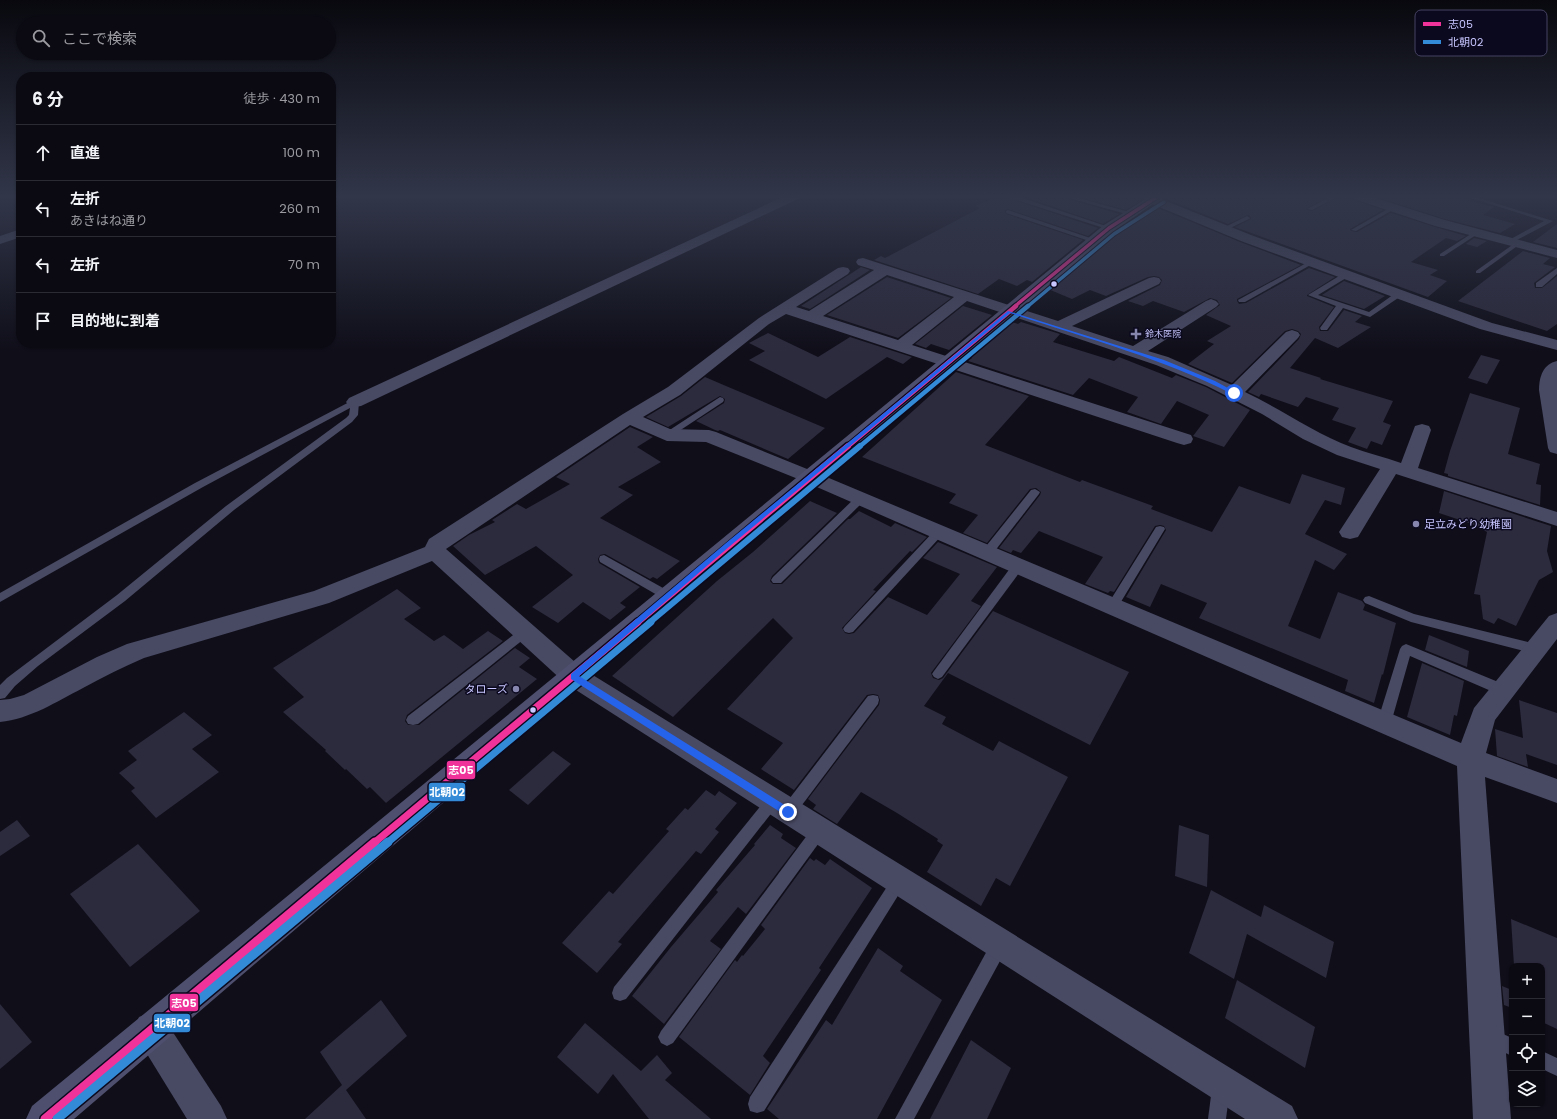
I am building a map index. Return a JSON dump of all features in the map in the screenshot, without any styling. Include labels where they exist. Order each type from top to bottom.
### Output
[{"type":"street","points":[[354,402],[684,247]]},
{"type":"street","points":[[45,1119],[810,477],[1087,247]]},
{"type":"street","points":[[1273,247],[1486,326],[1557,345]]},
{"type":"street","points":[[1530,247],[1557,254]]},
{"type":"street","points":[[863,262],[1169,364],[1213,382],[1268,410],[1327,444],[1399,469],[1557,518]]},
{"type":"street","points":[[812,316],[886,269]]},
{"type":"street","points":[[435,551],[437,544],[629,418],[674,391],[764,320],[843,271]]},
{"type":"street","points":[[1058,327],[1154,281]]},
{"type":"street","points":[[902,346],[965,296]]},
{"type":"street","points":[[1135,352],[1211,304]]},
{"type":"street","points":[[784,308],[950,361],[1184,439]]},
{"type":"street","points":[[1234,393],[1292,335]]},
{"type":"street","points":[[1557,366],[1548,376],[1547,383],[1557,448]]},
{"type":"street","points":[[629,418],[667,435],[709,436],[810,477],[1384,723],[1470,759],[1557,791]]},
{"type":"street","points":[[1350,532],[1399,469],[1422,430]]},
{"type":"street","points":[[435,551],[574,676],[780,807],[1280,1119]]},
{"type":"street","points":[[0,710],[10,710],[32,703],[106,664],[136,651],[321,598],[435,551]]},
{"type":"street","points":[[1492,1119],[1499,1041],[1470,759],[1483,716],[1503,690],[1545,646],[1557,622]]},
{"type":"street","points":[[151,1029],[208,1119]]},
{"type":"lane","points":[[1442,254],[1453,247]]},
{"type":"lane","points":[[1478,272],[1508,247]]},
{"type":"lane","points":[[1242,300],[1312,262]]},
{"type":"lane","points":[[1539,285],[1557,270]]},
{"type":"lane","points":[[1347,275],[1312,295],[1370,315],[1400,294]]},
{"type":"lane","points":[[1324,328],[1341,305]]},
{"type":"lane","points":[[667,435],[720,400]]},
{"type":"lane","points":[[0,598],[199,485],[354,402]]},
{"type":"lane","points":[[0,694],[11,682],[34,663],[121,598],[230,508],[349,420],[353,415],[354,402]]},
{"type":"lane","points":[[987,553],[1035,492]]},
{"type":"lane","points":[[778,580],[860,499]]},
{"type":"lane","points":[[1112,607],[1160,528]]},
{"type":"lane","points":[[849,629],[939,532]]},
{"type":"lane","points":[[604,559],[668,596]]},
{"type":"lane","points":[[938,674],[1018,566]]},
{"type":"lane","points":[[1369,600],[1411,618],[1545,646]]},
{"type":"lane","points":[[414,720],[525,632]]},
{"type":"lane","points":[[1384,723],[1406,649],[1503,690]]},
{"type":"lane","points":[[620,993],[873,700]]},
{"type":"lane","points":[[667,1037],[819,831]]},
{"type":"lane","points":[[757,1104],[899,880]]},
{"type":"lane","points":[[904,1119],[1000,944]]},
{"type":"lane","points":[[1545,1061],[1557,1067]]},
{"type":"lane","points":[[1217,1119],[1222,1082]]},
{"type":"building","points":[[905,247],[1074,247],[1032,282],[1027,280],[1017,286],[999,279],[978,294],[874,260],[881,256],[885,258]]},
{"type":"building","points":[[1097,247],[1254,247],[1301,265],[1237,299],[1239,304],[1246,303],[1309,268],[1335,277],[1307,295],[1334,307],[1319,327],[1320,331],[1328,331],[1344,310],[1362,316],[1355,322],[1371,327],[1338,348],[1315,338],[1290,368],[1321,378],[1320,379],[1393,401],[1383,422],[1391,425],[1382,445],[1371,441],[1367,449],[1348,442],[1356,428],[1332,420],[1339,408],[1306,397],[1298,407],[1261,394],[1259,397],[1248,392],[1299,339],[1301,334],[1298,331],[1292,329],[1285,331],[1232,383],[1188,364],[1214,344],[1207,341],[1231,326],[1206,315],[1220,305],[1217,300],[1210,298],[1184,312],[1153,301],[1143,306],[1128,301],[1160,285],[1162,280],[1159,277],[1154,276],[1148,277],[1106,296],[1090,290],[1072,299],[1048,289]]},
{"type":"building","points":[[1291,247],[1433,247],[1411,262],[1438,270],[1430,275],[1447,281],[1428,297]]},
{"type":"building","points":[[1523,251],[1550,258],[1543,264],[1555,267],[1534,283],[1535,288],[1542,288],[1557,276],[1557,324],[1547,331],[1458,301]]},
{"type":"building","points":[[861,267],[870,270],[810,309],[801,306]]},
{"type":"building","points":[[887,277],[951,298],[898,338],[827,315]]},
{"type":"building","points":[[1344,281],[1385,296],[1364,309],[1322,295]]},
{"type":"building","points":[[963,306],[992,315],[949,350],[931,344],[926,348],[915,344]]},
{"type":"building","points":[[1009,321],[1018,324],[1021,322],[1060,334],[1053,342],[1114,361],[1119,357],[1172,378],[1176,375],[1206,387],[1250,410],[1224,447],[1193,436],[1209,415],[1177,401],[1161,424],[1127,412],[1138,397],[1089,378],[1073,395],[968,361],[972,358],[968,356]]},
{"type":"building","points":[[768,333],[818,357],[850,337],[912,357],[903,364],[887,357],[826,399],[749,360],[765,351],[749,343]]},
{"type":"building","points":[[1481,355],[1500,360],[1487,384],[1468,378]]},
{"type":"building","points":[[956,372],[1029,396],[985,445],[1080,482],[1082,480],[1153,506],[1151,509],[1212,532],[1239,486],[1290,504],[1302,474],[1345,488],[1341,505],[1325,500],[1305,534],[1347,554],[1334,570],[1315,560],[1288,626],[1320,639],[1338,592],[1362,601],[1365,605],[1363,610],[1396,623],[1383,675],[1382,674],[1374,703],[1345,691],[1348,680],[1199,618],[1207,603],[1161,584],[1150,607],[1126,597],[1166,530],[1164,526],[1155,526],[1114,592],[1110,591],[1108,593],[1085,584],[1103,557],[1039,531],[1021,553],[1013,550],[1011,553],[999,548],[1040,495],[1041,492],[1036,488],[1030,489],[987,543],[963,533],[978,515],[949,503],[956,494],[862,457]]},
{"type":"building","points":[[705,377],[825,428],[788,459],[696,421],[724,403],[725,399],[720,396],[668,427],[646,417],[681,396]]},
{"type":"building","points":[[1470,393],[1520,408],[1508,454],[1540,464],[1536,484],[1541,485],[1540,505],[1448,476],[1448,474],[1444,473]]},
{"type":"building","points":[[630,427],[653,437],[637,447],[661,462],[618,487],[633,495],[600,518],[680,561],[657,579],[653,577],[650,579],[605,554],[600,555],[598,559],[599,563],[640,587],[620,603],[626,607],[610,620],[583,602],[558,623],[532,607],[573,575],[536,546],[485,575],[453,546],[469,535],[495,522],[492,520],[517,504],[526,509],[570,484],[556,477]]},
{"type":"building","points":[[1444,491],[1551,526],[1547,551],[1553,572],[1539,580],[1516,626],[1498,618],[1494,624],[1483,619],[1480,595],[1474,594],[1487,532],[1472,524],[1439,513]]},
{"type":"building","points":[[810,501],[837,513],[772,576],[770,581],[773,584],[782,584],[848,519],[859,511],[891,527],[895,523],[927,537],[912,552],[910,551],[873,590],[876,591],[842,628],[845,633],[854,633],[888,597],[927,615],[960,574],[923,558],[938,542],[997,567],[971,601],[981,606],[931,673],[933,678],[939,680],[943,678],[993,611],[1129,672],[1090,745],[948,673],[924,706],[946,717],[942,724],[993,751],[999,741],[1068,777],[1010,886],[996,878],[981,906],[927,872],[943,845],[937,841],[938,839],[897,813],[861,792],[837,824],[813,809],[816,805],[808,799],[879,705],[880,700],[878,695],[867,695],[794,790],[761,769],[783,743],[727,709],[793,638],[773,618],[673,717],[612,676],[717,581],[753,552]]},
{"type":"building","points":[[397,589],[421,608],[404,619],[434,641],[444,635],[463,649],[488,631],[503,641],[407,715],[405,721],[408,725],[419,725],[515,648],[530,658],[519,667],[537,679],[386,803],[370,787],[367,789],[346,769],[345,770],[325,751],[326,750],[283,712],[304,697],[273,668]]},
{"type":"building","points":[[1429,635],[1469,651],[1467,667],[1425,650]]},
{"type":"building","points":[[1422,663],[1464,681],[1457,716],[1454,715],[1450,735],[1407,717]]},
{"type":"building","points":[[1519,700],[1557,713],[1557,765],[1526,754],[1528,767],[1497,756],[1495,729],[1523,738]]},
{"type":"building","points":[[184,712],[212,735],[192,749],[219,772],[156,818],[131,791],[135,788],[119,773],[137,760],[128,751]]},
{"type":"building","points":[[553,751],[571,764],[528,805],[509,790]]},
{"type":"building","points":[[706,790],[715,796],[719,791],[737,803],[715,829],[719,832],[701,854],[696,851],[618,942],[622,944],[597,973],[562,943],[609,891],[613,894],[669,831],[666,829],[685,808],[688,810]]},
{"type":"building","points":[[17,820],[30,836],[0,856],[0,832]]},
{"type":"building","points":[[770,825],[783,834],[781,838],[796,848],[746,914],[738,907],[710,941],[721,949],[664,1024],[632,996],[718,892],[716,890],[755,845],[754,844]]},
{"type":"building","points":[[1179,825],[1209,835],[1207,887],[1175,876]]},
{"type":"building","points":[[138,844],[200,911],[130,967],[70,894]]},
{"type":"building","points":[[810,858],[814,861],[816,859],[825,865],[830,859],[872,888],[819,968],[821,970],[763,1056],[770,1063],[750,1095],[679,1037],[735,960],[737,962],[742,955],[743,956],[765,929],[761,925]]},
{"type":"building","points":[[1211,890],[1261,917],[1264,905],[1334,942],[1326,978],[1247,934],[1234,979],[1189,953]]},
{"type":"building","points":[[1511,919],[1557,938],[1557,1029],[1545,1023],[1545,963],[1514,963]]},
{"type":"building","points":[[878,948],[903,966],[900,971],[942,1000],[877,1119],[779,1119],[767,1109],[826,1020],[832,1025]]},
{"type":"building","points":[[1237,980],[1315,1027],[1305,1068],[1225,1018]]},
{"type":"building","points":[[1502,986],[1509,989],[1509,1007],[1504,1005]]},
{"type":"building","points":[[381,1000],[407,1036],[346,1090],[366,1119],[305,1119],[342,1085],[320,1052]]},
{"type":"building","points":[[0,1004],[32,1042],[0,1069]]},
{"type":"building","points":[[585,1023],[641,1071],[657,1055],[672,1073],[665,1080],[711,1119],[649,1119],[613,1074],[598,1094],[557,1057]]},
{"type":"building","points":[[971,1040],[1011,1068],[987,1119],[930,1119]]},
{"type":"transit line","name":"志05","points":[[45,1119],[1086,247]]},
{"type":"transit line","name":"北朝02","points":[[57,1119],[1098,247]]},
{"type":"place","name":"鈴木医院","points":[[1136,334]]},
{"type":"place","name":"足立みどり幼稚園","points":[[1416,524]]},
{"type":"place","name":"タローズ","points":[[516,689]]},
{"type":"route","points":[[788,812],[574,676],[847,445],[1010,312],[1162,361],[1213,382],[1234,393]]}]
